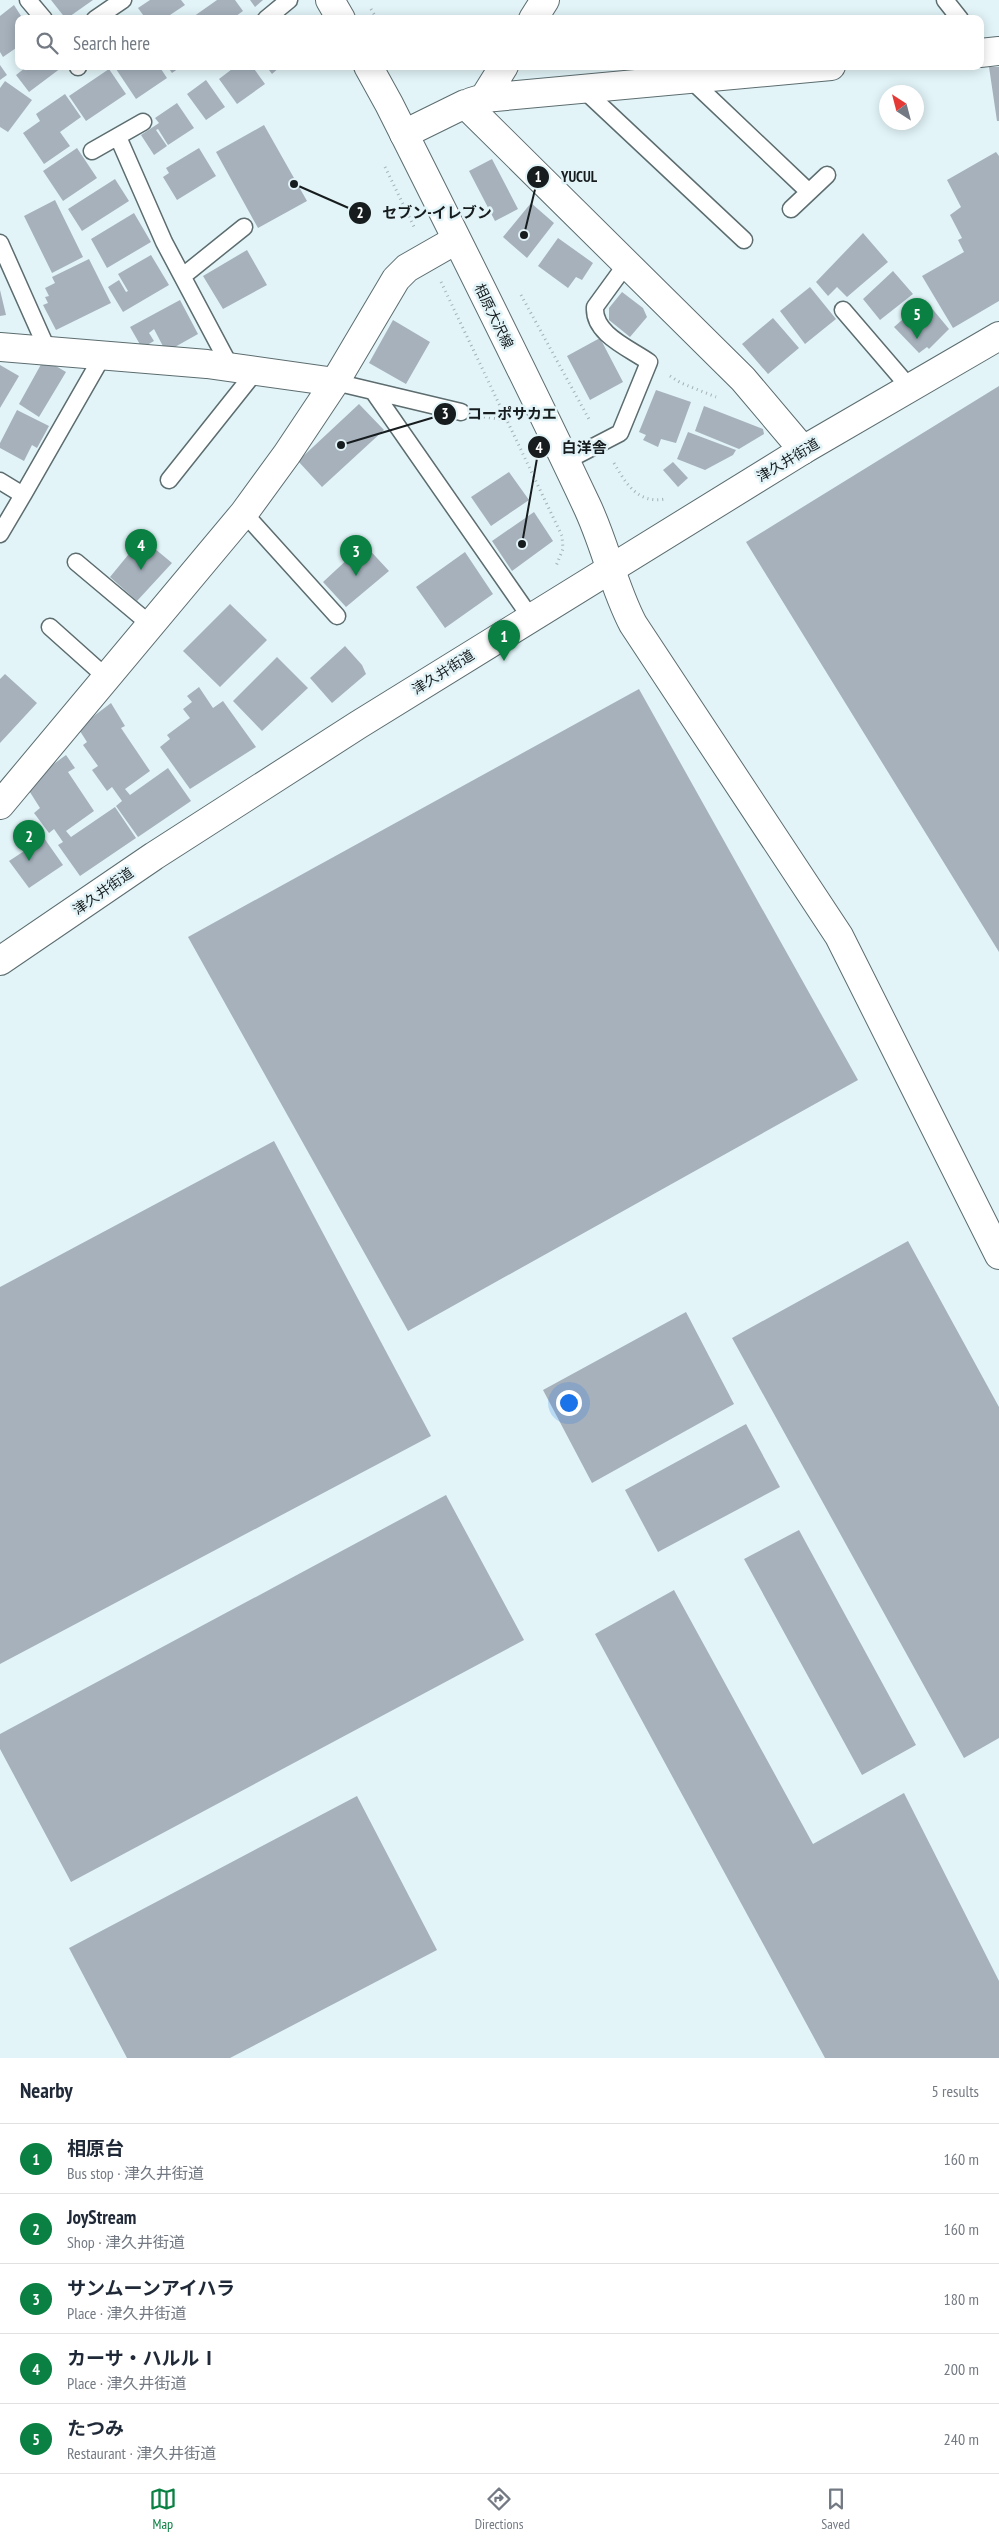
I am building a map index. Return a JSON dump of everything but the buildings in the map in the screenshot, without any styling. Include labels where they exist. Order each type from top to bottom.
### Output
[{"type":"main road","points":[[330,0],[339,15]]},
{"type":"main road","points":[[536,15],[545,0]]},
{"type":"main road","name":"相原大沢線","points":[[370,70],[404,134],[566,461],[598,530],[622,601],[633,624],[839,936],[999,1256]]},
{"type":"main road","points":[[475,101],[501,70]]},
{"type":"main road","points":[[404,134],[475,101],[788,70]]},
{"type":"main road","points":[[475,101],[626,263],[743,379],[803,450]]},
{"type":"main road","points":[[0,804],[244,513],[287,454],[335,382],[396,279],[407,268],[456,240]]},
{"type":"main road","name":"津久井街道","points":[[0,961],[154,856],[531,618],[803,450],[999,336]]},
{"type":"main road","points":[[0,347],[207,364],[335,382]]},
{"type":"lane","points":[[28,0],[41,15]]},
{"type":"lane","points":[[101,15],[123,0]]},
{"type":"lane","points":[[271,15],[289,0]]},
{"type":"lane","points":[[945,0],[957,15]]},
{"type":"lane","points":[[690,79],[809,192]]},
{"type":"lane","points":[[583,89],[744,240]]},
{"type":"lane","points":[[92,151],[143,122]]},
{"type":"lane","points":[[118,137],[164,242],[183,276],[243,370],[169,480]]},
{"type":"lane","points":[[791,209],[828,175]]},
{"type":"lane","points":[[183,276],[244,227]]},
{"type":"lane","points":[[0,243],[48,352]]},
{"type":"lane","points":[[566,461],[620,433],[649,362],[603,330],[594,315],[595,307],[626,263]]},
{"type":"lane","points":[[843,310],[910,388]]},
{"type":"lane","points":[[0,534],[102,356]]},
{"type":"lane","points":[[335,382],[461,412]]},
{"type":"lane","points":[[374,391],[531,618]]},
{"type":"lane","points":[[0,481],[23,495]]},
{"type":"lane","points":[[244,513],[337,616]]},
{"type":"lane","points":[[76,562],[151,624]]},
{"type":"lane","points":[[50,627],[107,678]]},
{"type":"path","points":[[383,164],[429,256],[562,536],[563,549],[560,560],[553,569]]},
{"type":"path","points":[[518,290],[631,490],[641,497],[650,499],[669,498]]},
{"type":"path","points":[[649,362],[681,383],[720,398]]},
{"type":"place","name":"セブン-イレブン","points":[[294,184]]},
{"type":"place","name":"YUCUL","points":[[524,235]]},
{"type":"place","name":"たつみ","points":[[917,339]]},
{"type":"place","name":"コーポサカエ","points":[[341,445]]},
{"type":"place","name":"白洋舎","points":[[522,544]]},
{"type":"place","name":"カーサ・ハルルⅠ","points":[[141,570]]},
{"type":"place","name":"サンムーンアイハラ","points":[[356,576]]},
{"type":"place","name":"相原台","points":[[504,661]]},
{"type":"place","name":"JoyStream","points":[[29,861]]}]
